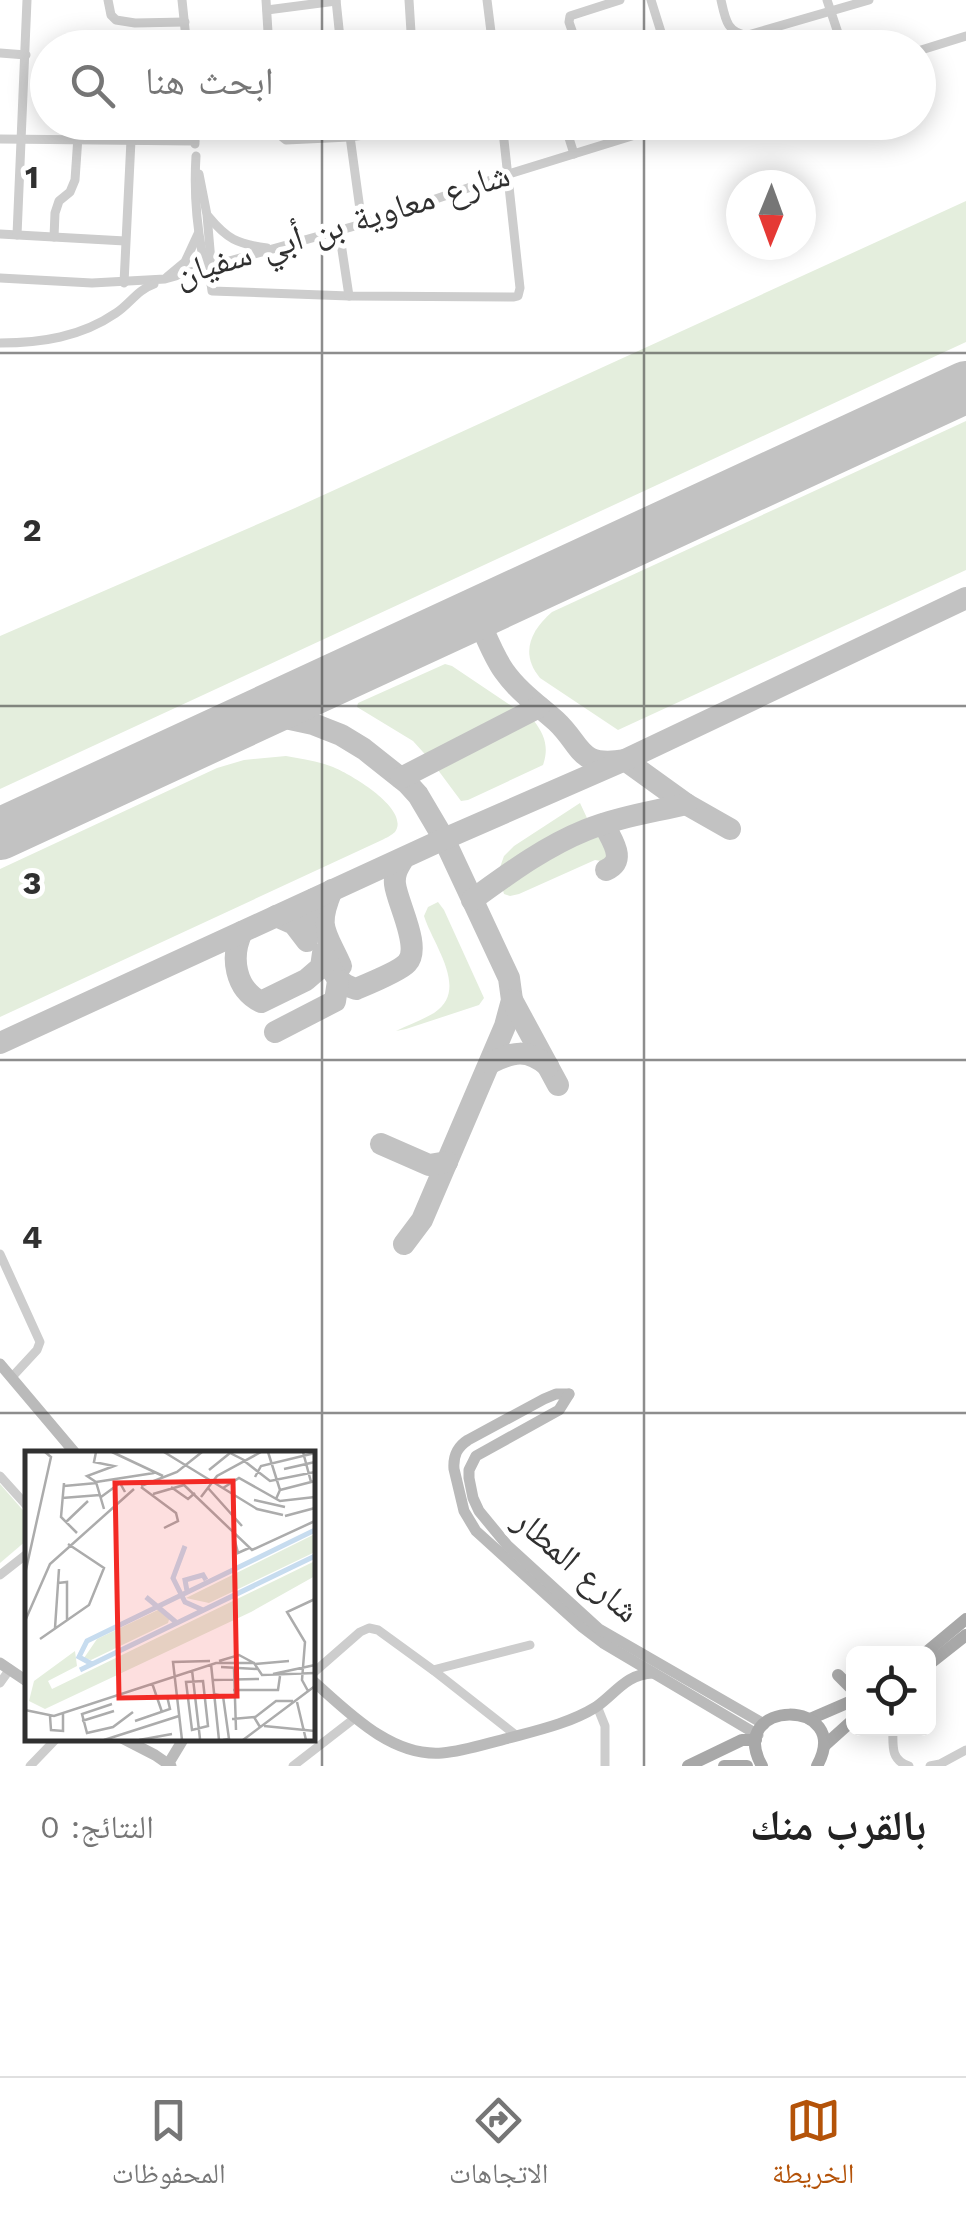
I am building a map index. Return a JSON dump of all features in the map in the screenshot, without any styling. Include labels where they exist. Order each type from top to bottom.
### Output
[{"type":"main road","points":[[934,1646],[966,1619]]},
{"type":"main road","points":[[936,1659],[966,1636]]},
{"type":"main road","points":[[838,1675],[846,1683]]},
{"type":"main road","points":[[810,1719],[846,1704]]},
{"type":"main road","points":[[688,1766],[759,1733],[778,1715],[786,1713],[810,1719],[820,1731],[824,1746],[817,1766]]},
{"type":"main road","points":[[824,1746],[846,1725]]},
{"type":"main road","points":[[759,1733],[757,1756],[762,1766]]},
{"type":"main road","points":[[724,1766],[746,1766]]},
{"type":"street","points":[[17,235],[27,0]]},
{"type":"street","points":[[108,0],[116,20],[184,22]]},
{"type":"street","points":[[182,0],[185,30]]},
{"type":"street","points":[[268,30],[266,5],[336,0],[339,30]]},
{"type":"street","points":[[409,0],[411,30]]},
{"type":"street","points":[[487,0],[491,30]]},
{"type":"street","points":[[570,0],[574,13]]},
{"type":"street","points":[[572,30],[569,22],[574,13],[620,0]]},
{"type":"street","points":[[650,0],[660,30]]},
{"type":"street","points":[[721,0],[728,27],[732,30]]},
{"type":"street","points":[[826,0],[837,30]]},
{"type":"street","points":[[768,30],[869,0]]},
{"type":"street","points":[[936,45],[966,36]]},
{"type":"street","points":[[0,54],[26,55]]},
{"type":"street","points":[[0,139],[195,141],[199,231],[212,291],[518,296],[504,140]]},
{"type":"street","points":[[54,237],[58,202],[70,192],[74,180],[78,140]]},
{"type":"street","points":[[124,283],[134,140]]},
{"type":"street","points":[[349,140],[362,224]]},
{"type":"street","points":[[570,140],[574,154]]},
{"type":"street","name":"شارع معاوية بن أبي سفيان","points":[[0,278],[124,283],[165,279],[362,224],[620,140]]},
{"type":"street","points":[[196,156],[207,215],[209,268]]},
{"type":"street","points":[[207,215],[236,242],[274,250]]},
{"type":"street","points":[[339,230],[348,296]]},
{"type":"street","points":[[0,343],[55,339],[88,329],[185,262],[199,231]]},
{"type":"street","points":[[0,234],[125,241]]},
{"type":"street","points":[[0,1254],[40,1342],[12,1377]]},
{"type":"street","points":[[0,1364],[74,1451]]},
{"type":"street","name":"شارع المطار","points":[[759,1733],[592,1636],[510,1555],[467,1500],[454,1462],[462,1444],[550,1396],[569,1394],[558,1410],[476,1456],[469,1470],[467,1500],[467,1518],[476,1530],[510,1555],[599,1629],[759,1733]]},
{"type":"street","points":[[0,1476],[25,1504]]},
{"type":"street","points":[[476,1530],[478,1523],[495,1532]]},
{"type":"street","points":[[0,1575],[25,1555]]},
{"type":"street","points":[[315,1674],[368,1628],[383,1633],[517,1736]]},
{"type":"street","points":[[433,1670],[530,1644]]},
{"type":"street","points":[[0,1683],[5,1666]]},
{"type":"street","name":"شارع المطار","points":[[315,1680],[355,1718],[398,1745],[420,1752],[454,1752],[552,1726],[597,1706],[630,1679],[658,1674]]},
{"type":"street","points":[[597,1706],[604,1726],[605,1766]]},
{"type":"street","points":[[293,1766],[355,1718]]},
{"type":"street","points":[[894,1736],[895,1758],[908,1766]]},
{"type":"street","points":[[30,1766],[54,1741]]},
{"type":"street","points":[[128,1741],[168,1765],[182,1741]]},
{"type":"street","points":[[930,1766],[966,1750]]},
{"type":"green space","points":[[966,201],[966,342],[0,789],[0,636],[295,508]]},
{"type":"green space","points":[[966,421],[966,570],[618,730],[540,678],[534,669],[530,643],[552,612]]},
{"type":"green space","points":[[445,664],[534,721],[545,742],[543,765],[461,801],[413,741],[357,707],[358,703]]},
{"type":"green space","points":[[286,756],[327,765],[364,785],[394,813],[398,823],[395,832],[0,1017],[0,869],[217,768],[244,760]]},
{"type":"green space","points":[[580,803],[587,818],[499,870],[504,856],[514,846]]},
{"type":"green space","points":[[593,826],[609,857],[519,894],[504,894],[500,880],[517,863],[556,840]]},
{"type":"green space","points":[[438,902],[484,998],[479,1005],[396,1031],[434,1013],[449,992],[446,967],[424,916],[428,907]]},
{"type":"green space","points":[[0,1484],[25,1513],[25,1542],[0,1563]]},
{"type":"taxiway","points":[[0,1043],[625,760],[966,598]]},
{"type":"taxiway","points":[[476,614],[510,678],[565,730],[583,753],[598,761],[625,760],[686,804],[730,829]]},
{"type":"taxiway","points":[[401,778],[539,707]]},
{"type":"taxiway","points":[[262,713],[313,724],[341,735],[408,784],[444,839],[509,978],[512,1000],[505,1026],[422,1220],[404,1244]]},
{"type":"taxiway","points":[[472,900],[556,844],[586,830],[686,804]]},
{"type":"taxiway","points":[[604,824],[617,855],[613,866],[606,870]]},
{"type":"taxiway","points":[[242,932],[236,952],[237,972],[245,989],[261,1002],[306,980],[321,967],[323,953],[343,983],[356,989],[376,981],[403,966],[411,956],[410,936],[395,884],[402,861]]},
{"type":"taxiway","points":[[332,890],[324,921],[341,966]]},
{"type":"taxiway","points":[[276,916],[294,924],[307,941],[304,921],[314,899]]},
{"type":"taxiway","points":[[275,1032],[335,1001],[338,981]]},
{"type":"taxiway","points":[[512,1000],[558,1085]]},
{"type":"taxiway","points":[[490,1063],[520,1054],[533,1056],[548,1066]]},
{"type":"taxiway","points":[[381,1144],[429,1165],[447,1162]]},
{"type":"runway","points":[[0,834],[966,387]]}]
